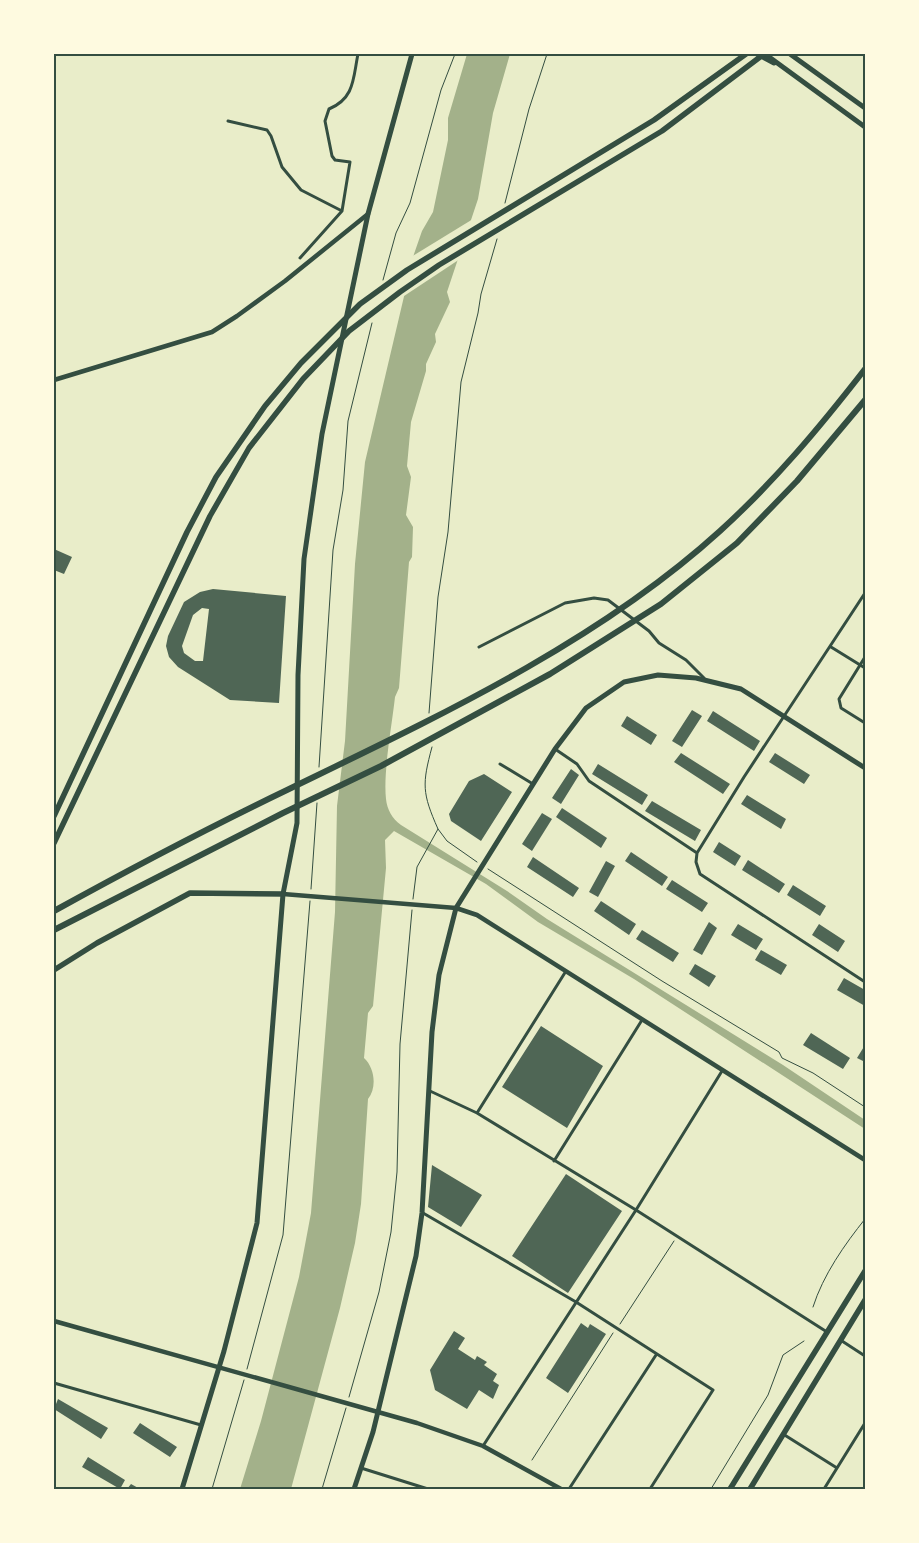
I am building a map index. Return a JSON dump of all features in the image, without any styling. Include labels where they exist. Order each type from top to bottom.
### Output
[{"type":"highway","points":[[54,911],[284,791],[381,745],[462,702],[596,624],[648,589],[718,533],[774,480],[865,369]]},
{"type":"highway","points":[[54,930],[282,813],[381,766],[550,674],[662,604],[737,543],[797,481],[865,400]]},
{"type":"main road","points":[[182,1489],[219,1368],[257,1223],[283,894],[297,823],[298,675],[304,559],[322,434],[368,214],[412,54]]},
{"type":"main road","points":[[54,816],[187,532],[216,477],[264,406],[326,337],[360,304],[407,270],[654,120],[746,54]]},
{"type":"main road","points":[[757,54],[791,72]]},
{"type":"main road","points":[[54,843],[210,516],[249,448],[323,358],[350,331],[400,292],[662,131],[765,54],[865,127]]},
{"type":"main road","points":[[790,54],[865,108]]},
{"type":"main road","points":[[354,1489],[377,1412],[408,1294],[422,1212],[432,1032],[439,975],[456,908],[555,749],[586,708],[624,682],[658,675],[706,681],[741,689],[865,768]]},
{"type":"main road","points":[[54,970],[97,943],[190,894],[283,894]]},
{"type":"main road","points":[[730,1489],[865,1271]]},
{"type":"main road","points":[[750,1489],[842,1341],[865,1300]]},
{"type":"street","points":[[300,258],[342,212],[350,162],[335,160],[332,156],[325,120],[329,109],[342,103],[349,94],[358,54]]},
{"type":"street","points":[[228,122],[269,133],[279,161],[301,190],[342,212]]},
{"type":"street","points":[[54,380],[212,332],[285,281],[368,214]]},
{"type":"street","points":[[865,593],[735,791],[697,853],[696,862],[700,874],[865,982]]},
{"type":"street","points":[[479,647],[565,602],[594,598],[608,600],[659,643],[686,660],[706,681]]},
{"type":"street","points":[[831,647],[865,668]]},
{"type":"street","points":[[865,657],[839,699],[841,708],[865,723]]},
{"type":"street","points":[[555,749],[577,764],[589,781],[697,853]]},
{"type":"street","points":[[500,764],[533,784]]},
{"type":"street","points":[[283,894],[427,905],[456,908],[477,914],[865,1160]]},
{"type":"street","points":[[477,1113],[566,970]]},
{"type":"street","points":[[554,1161],[642,1020]]},
{"type":"street","points":[[483,1446],[636,1210],[722,1071]]},
{"type":"street","points":[[430,1091],[477,1113],[636,1210],[828,1332]]},
{"type":"street","points":[[422,1212],[576,1302],[713,1390],[650,1489]]},
{"type":"street","points":[[54,1321],[377,1412],[483,1446],[561,1489]]},
{"type":"street","points":[[842,1341],[865,1356]]},
{"type":"street","points":[[569,1489],[656,1355]]},
{"type":"street","points":[[54,1383],[201,1425]]},
{"type":"street","points":[[824,1489],[865,1423]]},
{"type":"street","points":[[783,1434],[837,1468]]},
{"type":"street","points":[[361,1468],[428,1489]]},
{"type":"path","points":[[504,210],[529,109],[547,54]]},
{"type":"path","points":[[429,720],[438,597],[448,532],[461,382],[481,294],[498,236]]},
{"type":"path","points":[[432,746],[424,778],[427,805],[446,841],[662,981],[779,1052],[782,1058],[813,1073],[865,1107]]},
{"type":"path","points":[[322,1489],[388,1255],[397,1172],[400,1044],[415,873],[435,838],[438,829]]},
{"type":"path","points":[[813,1307],[817,1294],[852,1235],[865,1219]]},
{"type":"path","points":[[532,1460],[677,1236]]},
{"type":"path","points":[[711,1489],[768,1395],[783,1354],[804,1341]]},
{"type":"shaded area","points":[[467,54],[510,54],[493,113],[478,199],[447,292],[450,302],[435,334],[436,342],[426,364],[426,371],[411,422],[407,466],[411,477],[406,515],[413,527],[412,557],[409,562],[399,688],[395,697],[387,762],[385,788],[389,810],[395,820],[401,825],[507,891],[547,919],[783,1065],[865,1120],[865,1129],[634,979],[538,922],[486,884],[394,831],[385,840],[386,868],[373,1006],[368,1013],[364,1058],[371,1067],[374,1084],[368,1099],[361,1204],[355,1243],[340,1308],[291,1489],[240,1489],[261,1421],[299,1277],[311,1213],[335,912],[337,806],[345,741],[355,564],[365,462],[414,254],[422,231],[433,212],[448,140],[448,118]]},
{"type":"pier","points":[[473,219],[460,259],[401,298],[411,257]]},
{"type":"building","points":[[54,549],[72,557],[64,574],[54,570]]},
{"type":"building","points":[[213,589],[286,596],[279,703],[230,700],[178,667],[169,657],[166,646],[168,636],[184,602],[200,592]],"holes":[[[202,608],[209,609],[203,661],[195,661],[184,653],[182,646],[193,615]]]},
{"type":"building","points":[[692,710],[702,716],[682,747],[672,741]]},
{"type":"building","points":[[713,711],[760,741],[754,751],[707,721]]},
{"type":"building","points":[[627,716],[657,735],[651,745],[621,726]]},
{"type":"building","points":[[681,753],[730,784],[723,794],[674,762]]},
{"type":"building","points":[[775,753],[810,775],[804,784],[769,762]]},
{"type":"building","points":[[598,764],[648,795],[642,805],[592,774]]},
{"type":"building","points":[[571,769],[579,775],[561,804],[552,798]]},
{"type":"building","points":[[484,774],[512,792],[481,841],[451,821],[449,814],[469,781]]},
{"type":"building","points":[[747,795],[786,819],[781,829],[741,804]]},
{"type":"building","points":[[652,801],[701,830],[695,841],[645,811]]},
{"type":"building","points":[[562,808],[607,838],[601,848],[556,817]]},
{"type":"building","points":[[542,813],[552,819],[532,851],[522,844]]},
{"type":"building","points":[[719,842],[741,856],[735,866],[713,852]]},
{"type":"building","points":[[631,852],[668,877],[662,886],[625,861]]},
{"type":"building","points":[[533,857],[579,888],[573,897],[527,867]]},
{"type":"building","points":[[748,860],[785,884],[779,893],[742,870]]},
{"type":"building","points":[[606,861],[615,866],[598,897],[589,892]]},
{"type":"building","points":[[672,880],[708,903],[702,912],[666,889]]},
{"type":"building","points":[[793,885],[826,906],[820,916],[787,895]]},
{"type":"building","points":[[601,901],[636,924],[629,935],[594,911]]},
{"type":"building","points":[[709,922],[717,928],[702,955],[693,950]]},
{"type":"building","points":[[738,924],[763,939],[756,950],[731,935]]},
{"type":"building","points":[[819,924],[845,941],[838,952],[812,935]]},
{"type":"building","points":[[642,930],[679,953],[673,962],[636,939]]},
{"type":"building","points":[[761,950],[787,965],[781,975],[755,960]]},
{"type":"building","points":[[695,964],[716,976],[709,987],[689,974]]},
{"type":"building","points":[[844,978],[865,990],[865,1006],[837,990]]},
{"type":"building","points":[[541,1026],[603,1066],[567,1128],[502,1087]]},
{"type":"building","points":[[811,1033],[850,1058],[843,1069],[803,1045]]},
{"type":"building","points":[[865,1045],[865,1062],[857,1058]]},
{"type":"building","points":[[432,1165],[482,1195],[461,1227],[428,1207]]},
{"type":"building","points":[[566,1174],[622,1211],[568,1293],[512,1256]]},
{"type":"building","points":[[581,1323],[588,1328],[590,1324],[606,1334],[568,1393],[546,1378]]},
{"type":"building","points":[[454,1331],[465,1338],[458,1349],[475,1360],[477,1356],[487,1362],[484,1365],[497,1374],[493,1381],[499,1385],[493,1399],[479,1390],[467,1409],[435,1390],[430,1370]]},
{"type":"building","points":[[58,1399],[108,1428],[101,1439],[54,1409]]},
{"type":"building","points":[[140,1423],[177,1447],[170,1457],[133,1433]]},
{"type":"building","points":[[88,1457],[125,1480],[120,1489],[82,1467]]},
{"type":"building","points":[[131,1484],[140,1489],[127,1489]]}]
